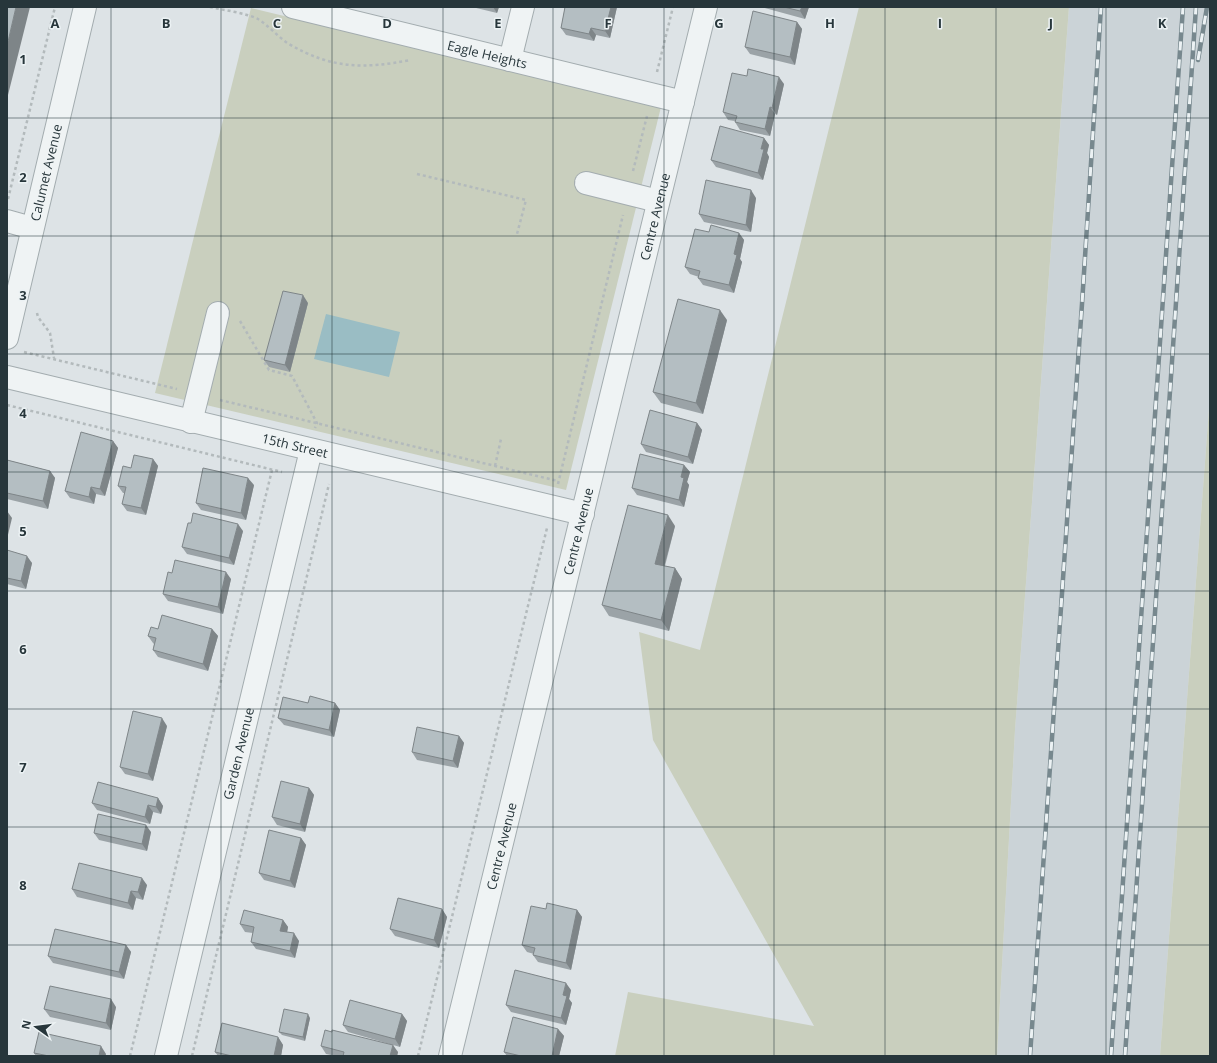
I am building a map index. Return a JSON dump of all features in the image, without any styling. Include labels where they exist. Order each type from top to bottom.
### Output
[{"type":"street","name":"Calumet Avenue","points":[[7,338],[84,7]]},
{"type":"street","name":"Eagle Heights","points":[[293,7],[682,102]]},
{"type":"street","points":[[510,60],[523,7]]},
{"type":"street","name":"Centre Avenue","points":[[450,1056],[706,7]]},
{"type":"street","points":[[586,183],[658,201]]},
{"type":"street","points":[[7,221],[32,228]]},
{"type":"street","points":[[191,422],[198,395],[228,315]]},
{"type":"street","name":"15th Street","points":[[7,377],[191,422],[583,514]]},
{"type":"street","name":"Garden Avenue","points":[[166,1056],[310,450]]},
{"type":"path","points":[[7,202],[55,7]]},
{"type":"path","points":[[210,7],[257,19],[288,43],[318,58],[333,63],[359,66],[388,64],[416,59]]},
{"type":"path","points":[[418,1056],[673,7]]},
{"type":"path","points":[[417,174],[526,200],[517,234]]},
{"type":"path","points":[[228,315],[269,370],[292,376],[317,423],[310,450]]},
{"type":"path","points":[[24,352],[558,481]]},
{"type":"path","points":[[7,405],[329,484]]},
{"type":"path","points":[[495,466],[501,439]]},
{"type":"path","points":[[130,1056],[272,470]]},
{"type":"path","points":[[192,1056],[329,484],[332,477]]},
{"type":"path","points":[[540,527],[547,529]]},
{"type":"shaded area","points":[[1069,7],[1210,7],[1210,396],[1160,1056],[997,1056],[1015,730]]},
{"type":"green space","points":[[859,7],[1069,7],[1015,730],[997,1056],[615,1056],[628,992],[814,1026],[653,740],[639,632],[700,650]]},
{"type":"green space","points":[[251,8],[661,107],[566,490],[155,393]]},
{"type":"green space","points":[[1210,396],[1210,1056],[1160,1056]]},
{"type":"water","points":[[326,314],[400,332],[389,377],[314,359]]},
{"type":"building","points":[[7,7],[16,7],[7,46]]},
{"type":"building","points":[[565,7],[611,7],[605,31],[591,28],[589,34],[561,28]]},
{"type":"building","points":[[784,7],[802,7],[800,11]]},
{"type":"building","points":[[753,11],[797,22],[790,57],[745,47]]},
{"type":"building","points":[[748,69],[779,77],[772,108],[770,107],[765,129],[735,122],[737,116],[723,112],[732,73],[747,76]]},
{"type":"building","points":[[720,126],[764,138],[761,149],[764,149],[758,173],[711,160]]},
{"type":"building","points":[[706,180],[751,190],[746,225],[699,214]]},
{"type":"building","points":[[711,225],[739,233],[734,254],[737,255],[729,285],[698,278],[700,271],[685,267],[695,229],[709,232]]},
{"type":"building","points":[[283,291],[303,295],[285,365],[264,360]]},
{"type":"building","points":[[678,299],[720,310],[696,403],[653,392]]},
{"type":"building","points":[[650,410],[697,423],[688,457],[641,444]]},
{"type":"building","points":[[81,432],[113,441],[100,489],[91,487],[89,497],[65,491]]},
{"type":"building","points":[[640,454],[684,465],[681,477],[684,478],[679,500],[632,488]]},
{"type":"building","points":[[134,455],[153,459],[141,508],[122,504],[126,487],[118,486],[123,466],[131,468]]},
{"type":"building","points":[[7,460],[50,471],[43,501],[7,493]]},
{"type":"building","points":[[203,468],[248,478],[241,513],[196,503]]},
{"type":"building","points":[[628,505],[668,515],[655,564],[675,568],[661,620],[602,605]]},
{"type":"building","points":[[193,513],[238,524],[229,558],[182,547],[188,523],[191,523]]},
{"type":"building","points":[[7,550],[27,556],[21,581],[7,578]]},
{"type":"building","points":[[175,560],[226,572],[218,607],[163,594],[168,572],[172,573]]},
{"type":"building","points":[[162,615],[212,629],[203,664],[153,650],[156,638],[148,636],[151,627],[158,629]]},
{"type":"building","points":[[310,696],[335,703],[329,730],[278,718],[283,697],[308,703]]},
{"type":"building","points":[[133,711],[162,718],[148,774],[120,767]]},
{"type":"building","points":[[417,727],[459,736],[453,761],[412,752]]},
{"type":"building","points":[[281,781],[309,788],[300,824],[272,817]]},
{"type":"building","points":[[98,782],[158,798],[156,807],[148,805],[145,817],[92,803]]},
{"type":"building","points":[[98,814],[146,825],[142,844],[94,833]]},
{"type":"building","points":[[269,830],[301,838],[290,881],[259,873]]},
{"type":"building","points":[[79,863],[142,878],[138,892],[131,891],[128,903],[72,889]]},
{"type":"building","points":[[398,898],[442,909],[434,940],[390,929]]},
{"type":"building","points":[[547,903],[577,910],[566,963],[533,955],[535,948],[522,945],[531,906],[546,909]]},
{"type":"building","points":[[244,910],[283,920],[280,931],[294,933],[290,951],[251,942],[254,927],[240,924]]},
{"type":"building","points":[[55,929],[126,945],[119,972],[48,956]]},
{"type":"building","points":[[515,970],[566,983],[563,995],[567,996],[561,1018],[506,1005]]},
{"type":"building","points":[[50,986],[111,999],[106,1023],[44,1009]]},
{"type":"building","points":[[350,1000],[402,1014],[395,1039],[343,1025]]},
{"type":"building","points":[[284,1009],[308,1014],[303,1037],[279,1032]]},
{"type":"building","points":[[513,1017],[558,1029],[552,1056],[521,1056],[504,1052]]},
{"type":"building","points":[[222,1023],[278,1037],[274,1056],[232,1056],[215,1052]]},
{"type":"building","points":[[325,1030],[332,1032],[332,1030],[393,1045],[390,1056],[343,1056],[344,1052],[321,1046]]},
{"type":"building","points":[[39,1032],[101,1046],[99,1056],[49,1056],[34,1053]]},
{"type":"railway","points":[[1030,1056],[1101,7]]},
{"type":"railway","points":[[1111,1056],[1183,7]]},
{"type":"railway","points":[[1125,1056],[1196,7]]},
{"type":"railway","points":[[1198,60],[1207,7]]}]
